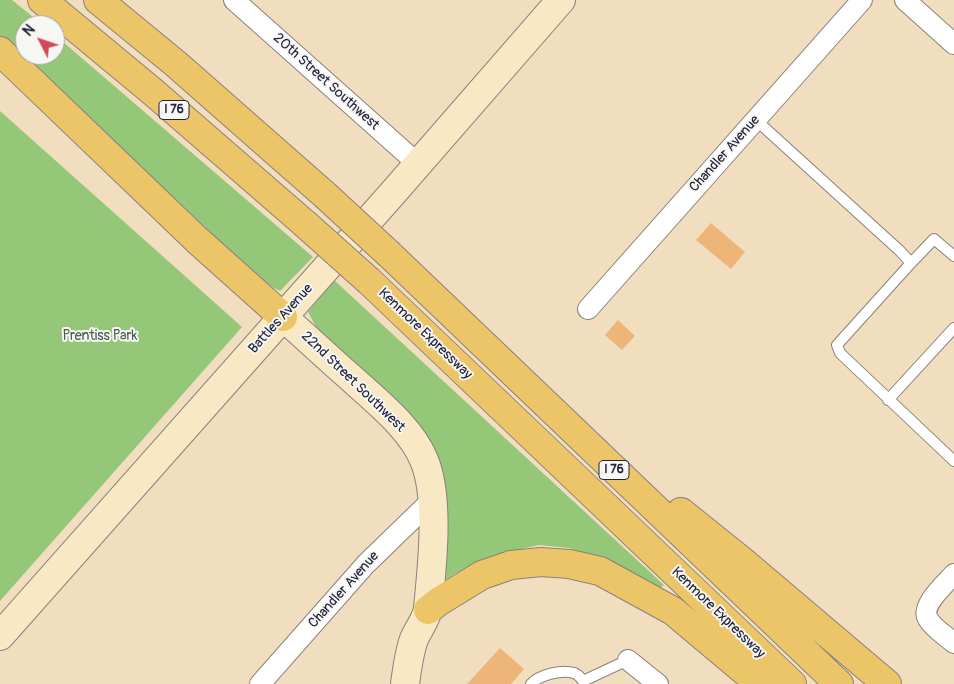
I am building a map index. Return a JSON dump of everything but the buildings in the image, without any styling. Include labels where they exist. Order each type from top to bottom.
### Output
[{"type":"highway","name":"Kenmore Expressway","points":[[42,0],[153,92],[369,281],[792,684]]},
{"type":"highway","name":"I 76","points":[[98,0],[176,64],[390,255],[838,684]]},
{"type":"highway","points":[[0,51],[197,240],[283,317]]},
{"type":"highway","points":[[528,388],[742,561],[887,684]]},
{"type":"highway","points":[[428,610],[482,575],[511,565],[541,562],[569,564],[600,571],[673,611],[760,684]]},
{"type":"street","name":"20th Street Southwest","points":[[234,0],[418,164]]},
{"type":"street","name":"Battles Avenue","points":[[0,636],[561,0]]},
{"type":"street","name":"Chandler Avenue","points":[[588,309],[862,0]]},
{"type":"street","points":[[905,0],[954,44]]},
{"type":"street","name":"22nd Street Southwest","points":[[283,317],[383,407],[412,440],[424,461],[431,486],[432,569],[428,610],[414,641],[408,661],[405,684]]},
{"type":"street","name":"Chandler Avenue","points":[[260,684],[366,564],[432,500]]},
{"type":"street","points":[[954,574],[928,606],[926,612],[928,621],[954,643]]},
{"type":"street","points":[[628,660],[658,684]]},
{"type":"lane","points":[[756,120],[911,263]]},
{"type":"lane","points":[[954,256],[934,239],[837,346],[840,353],[954,462]]},
{"type":"lane","points":[[888,400],[954,328]]},
{"type":"lane","points":[[531,684],[535,680],[559,672],[574,673],[584,682],[628,660]]},
{"type":"green space","points":[[0,0],[12,0],[31,15],[15,15],[15,54],[0,39]]},
{"type":"green space","points":[[65,44],[313,257],[280,291],[261,281],[185,208],[47,87],[25,65],[65,65]]},
{"type":"green space","name":"Prentiss Park","points":[[0,111],[242,327],[0,601]]},
{"type":"green space","points":[[334,280],[664,585],[656,591],[611,562],[569,548],[539,545],[494,555],[456,573],[439,584],[447,513],[437,457],[410,419],[316,327],[308,312]]}]
